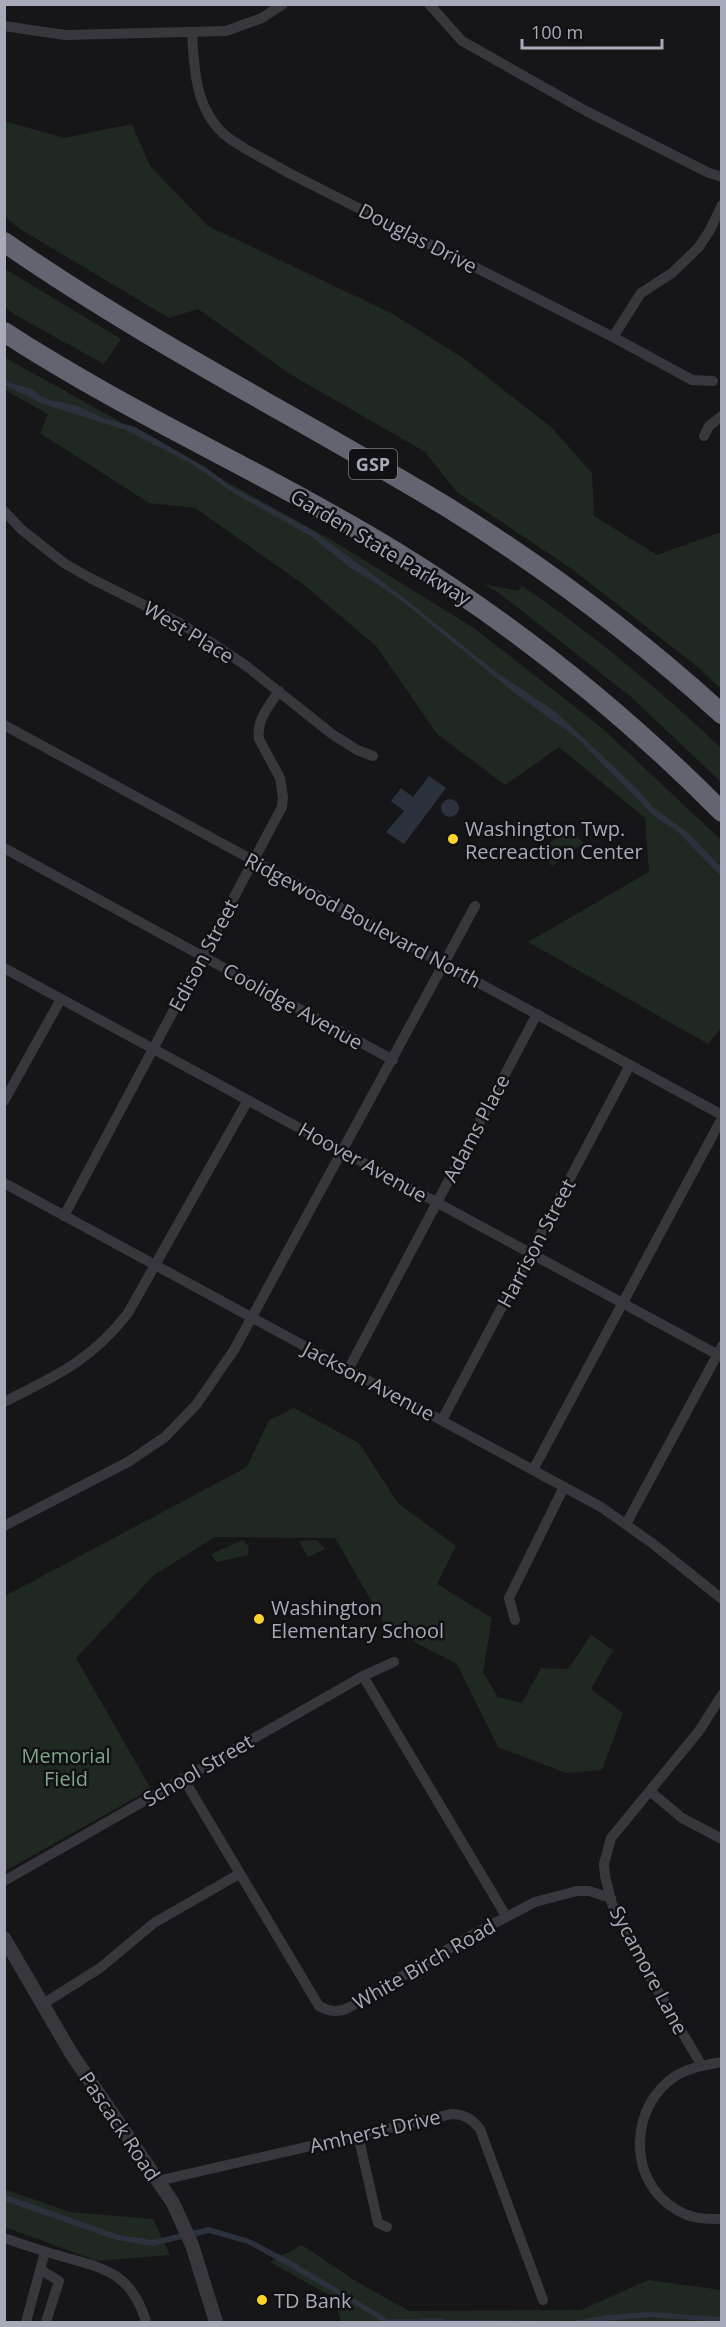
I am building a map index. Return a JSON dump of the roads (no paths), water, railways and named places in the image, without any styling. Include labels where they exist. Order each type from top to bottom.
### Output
[{"type":"highway","name":"GSP","points":[[4,242],[116,313],[477,526],[534,564],[616,625],[722,714]]},
{"type":"highway","name":"Garden State Parkway","points":[[4,332],[69,372],[366,534],[461,594],[536,647],[613,709],[722,812]]},
{"type":"street","points":[[4,26],[65,35],[226,30],[243,26],[284,4]]},
{"type":"street","points":[[429,4],[462,40],[586,111],[709,173],[722,177]]},
{"type":"street","name":"Douglas Drive","points":[[192,32],[194,59],[202,101],[215,125],[233,141],[285,171],[613,337],[692,380],[713,381]]},
{"type":"street","points":[[613,337],[641,293],[672,273],[699,247],[722,205]]},
{"type":"street","points":[[704,436],[709,426],[722,416]]},
{"type":"street","name":"West Place","points":[[4,511],[22,530],[64,563],[195,632],[245,665],[332,734],[357,750],[373,756]]},
{"type":"street","name":"Edison Street","points":[[64,1216],[277,818],[283,797],[280,778],[262,746],[258,732],[262,717],[279,691]]},
{"type":"street","name":"Ridgewood Boulevard North","points":[[4,725],[722,1117]]},
{"type":"street","name":"Coolidge Avenue","points":[[4,848],[393,1060]]},
{"type":"street","points":[[4,1526],[128,1462],[165,1437],[181,1422],[216,1378],[252,1317],[475,906]]},
{"type":"street","name":"Hoover Avenue","points":[[4,968],[622,1303],[720,1352]]},
{"type":"street","points":[[4,1101],[8,1088],[61,999]]},
{"type":"street","name":"Adams Place","points":[[348,1370],[537,1014]]},
{"type":"street","name":"Harrison Street","points":[[441,1420],[630,1065]]},
{"type":"street","points":[[4,1402],[69,1369],[102,1344],[128,1313],[248,1100]]},
{"type":"street","points":[[533,1470],[722,1117]]},
{"type":"street","name":"Jackson Avenue","points":[[4,1183],[564,1487],[626,1524],[722,1599]]},
{"type":"street","points":[[626,1524],[720,1352]]},
{"type":"street","points":[[515,1620],[509,1598],[564,1487]]},
{"type":"street","name":"School Street","points":[[4,1881],[363,1676],[394,1662]]},
{"type":"street","points":[[363,1676],[506,1916]]},
{"type":"street","name":"Sycamore Lane","points":[[702,2066],[648,1974],[610,1898],[604,1864],[610,1840],[699,1731],[722,1695]]},
{"type":"street","name":"White Birch Road","points":[[183,1778],[319,2006],[335,2012],[350,2007],[506,1916],[535,1902],[565,1892],[589,1891],[610,1898]]},
{"type":"street","points":[[651,1792],[682,1818],[722,1839]]},
{"type":"street","points":[[43,2004],[100,1968],[154,1923],[239,1874]]},
{"type":"street","name":"Pascack Road","points":[[4,1938],[99,2097],[173,2203],[192,2245],[216,2322]]},
{"type":"street","points":[[722,2062],[677,2075],[656,2094],[643,2118],[640,2130],[640,2155],[649,2182],[666,2203],[688,2216],[701,2219],[722,2219]]},
{"type":"street","name":"Amherst Drive","points":[[157,2181],[451,2114],[467,2117],[480,2129],[543,2300]]},
{"type":"street","points":[[358,2135],[378,2223],[387,2227]]},
{"type":"street","points":[[4,2238],[103,2268],[115,2274],[133,2291],[140,2302],[146,2322]]},
{"type":"street","points":[[26,2322],[45,2252]]},
{"type":"street","points":[[41,2270],[59,2281],[46,2322]]},
{"type":"waterway","points":[[420,2320],[443,2320]]},
{"type":"place","name":"Washington Twp. Recreaction Center","points":[[453,839]]},
{"type":"place","name":"Washington Elementary School","points":[[259,1619]]},
{"type":"place","name":"TD Bank","points":[[262,2300]]},
{"type":"park label","name":"Memorial Field","points":[[66,1766]]}]
